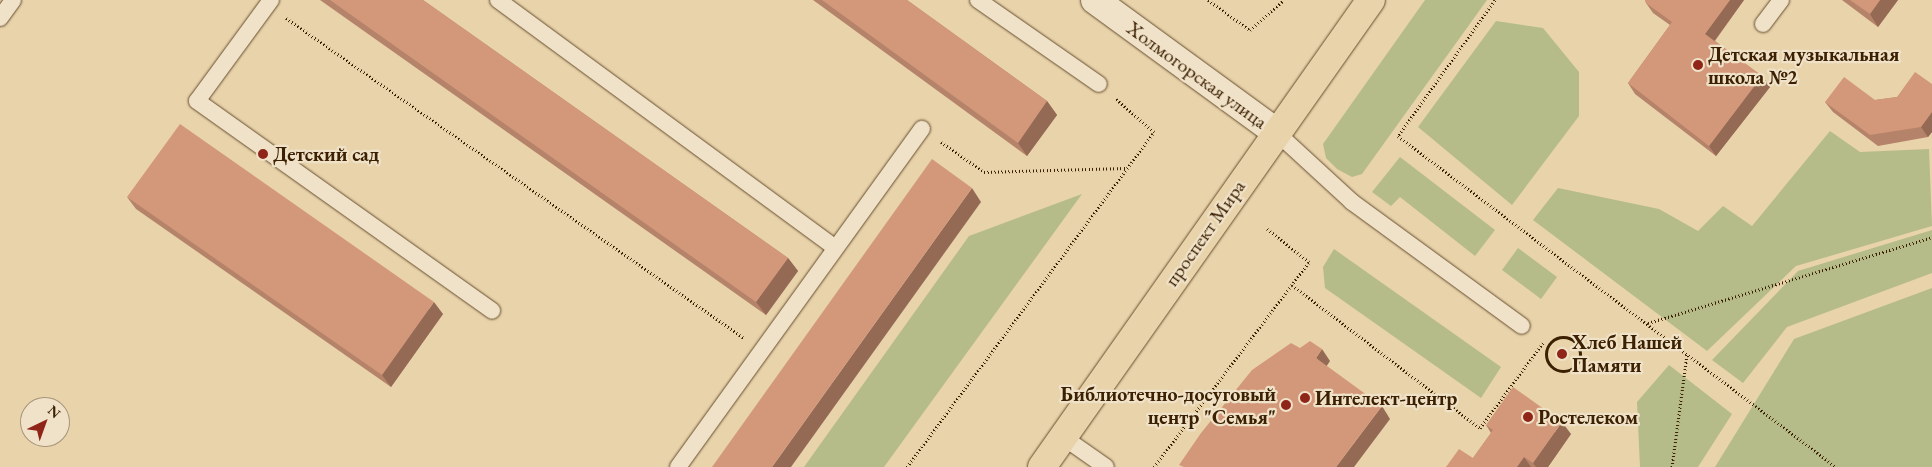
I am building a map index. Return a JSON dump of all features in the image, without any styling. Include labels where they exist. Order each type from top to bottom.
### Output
[{"type":"main road","name":"проспект Мира","points":[[1042,467],[1276,132],[1371,0]]},
{"type":"street","name":"Холмогорская улица","points":[[1095,0],[1276,132]]},
{"type":"lane","points":[[0,18],[13,0]]},
{"type":"lane","points":[[498,0],[834,247]]},
{"type":"lane","points":[[978,0],[1099,84]]},
{"type":"lane","points":[[1763,24],[1781,0]]},
{"type":"lane","points":[[269,3],[197,101],[492,311]]},
{"type":"lane","points":[[678,467],[834,247],[922,129]]},
{"type":"lane","points":[[1276,132],[1352,202],[1522,326]]},
{"type":"lane","points":[[1063,437],[1106,467]]},
{"type":"path","points":[[1208,0],[1250,30],[1284,0]]},
{"type":"path","points":[[1496,0],[1398,136],[1688,353],[1836,467]]},
{"type":"path","points":[[269,3],[761,350]]},
{"type":"path","points":[[907,467],[1154,132],[1099,84]]},
{"type":"path","points":[[922,129],[984,172],[1126,168]]},
{"type":"path","points":[[1154,467],[1309,262],[1265,227]]},
{"type":"path","points":[[1648,323],[1932,237]]},
{"type":"path","points":[[1292,285],[1480,428],[1543,343]]},
{"type":"path","points":[[1565,338],[1578,347],[1579,359],[1573,368],[1561,371],[1551,366],[1546,352],[1555,339],[1565,338]]},
{"type":"path","points":[[1672,467],[1688,353]]},
{"type":"green space","points":[[1425,0],[1487,0],[1362,174],[1352,177],[1337,169],[1326,158],[1323,144]]},
{"type":"green space","points":[[1496,21],[1543,28],[1579,72],[1579,116],[1512,205],[1418,127]]},
{"type":"green space","points":[[1830,131],[1860,152],[1929,149],[1932,226],[1796,266],[1707,351],[1533,220],[1558,188],[1659,209],[1698,231],[1723,206],[1752,226]]},
{"type":"green space","points":[[1400,157],[1495,230],[1475,256],[1400,197],[1391,206],[1372,192]]},
{"type":"green space","points":[[1082,194],[884,467],[804,467],[969,236]]},
{"type":"green space","points":[[1932,230],[1932,273],[1787,327],[1743,383],[1712,360],[1798,271]]},
{"type":"green space","points":[[1518,248],[1557,277],[1541,299],[1502,270]]},
{"type":"green space","points":[[1334,249],[1501,367],[1481,398],[1325,288],[1323,267]]},
{"type":"green space","points":[[1932,288],[1932,467],[1715,467],[1794,339]]},
{"type":"green space","points":[[1669,365],[1732,414],[1698,467],[1640,467],[1637,402]]},
{"type":"building","points":[[330,0],[423,0],[788,258],[756,302]]},
{"type":"building","points":[[822,0],[907,0],[1047,101],[1018,143]]},
{"type":"building","name":"Детская музыкальная школа №2","points":[[1645,0],[1730,0],[1705,34],[1762,76],[1709,146],[1628,83],[1672,22],[1646,3]]},
{"type":"building","points":[[1850,0],[1880,0],[1870,14]]},
{"type":"building","points":[[1915,72],[1932,84],[1932,112],[1921,127],[1870,135],[1825,102],[1844,77],[1875,100],[1897,97]]},
{"type":"building","points":[[180,124],[434,302],[382,375],[127,197]]},
{"type":"building","points":[[932,159],[972,188],[772,467],[712,467]]},
{"type":"building","name":"Интелект-центр","points":[[1310,341],[1322,349],[1316,358],[1382,406],[1336,467],[1184,467],[1179,465],[1201,433],[1252,370],[1291,343],[1300,348]]},
{"type":"building","name":"Ростелеком","points":[[1513,387],[1562,422],[1533,463],[1524,457],[1517,467],[1446,467],[1459,449],[1473,458],[1493,430],[1486,425]]},
{"type":"place","name":"Детская музыкальная школа №2","points":[[1698,65]]},
{"type":"place","name":"Детский сад","points":[[263,154]]},
{"type":"place","name":"Хлеб Нашей Памяти","points":[[1562,354]]},
{"type":"place","name":"Интелект-центр","points":[[1305,398]]},
{"type":"place","name":"Библиотечно-досуговый центр \"Семья\"","points":[[1286,405]]},
{"type":"place","name":"Ростелеком","points":[[1528,417]]}]
